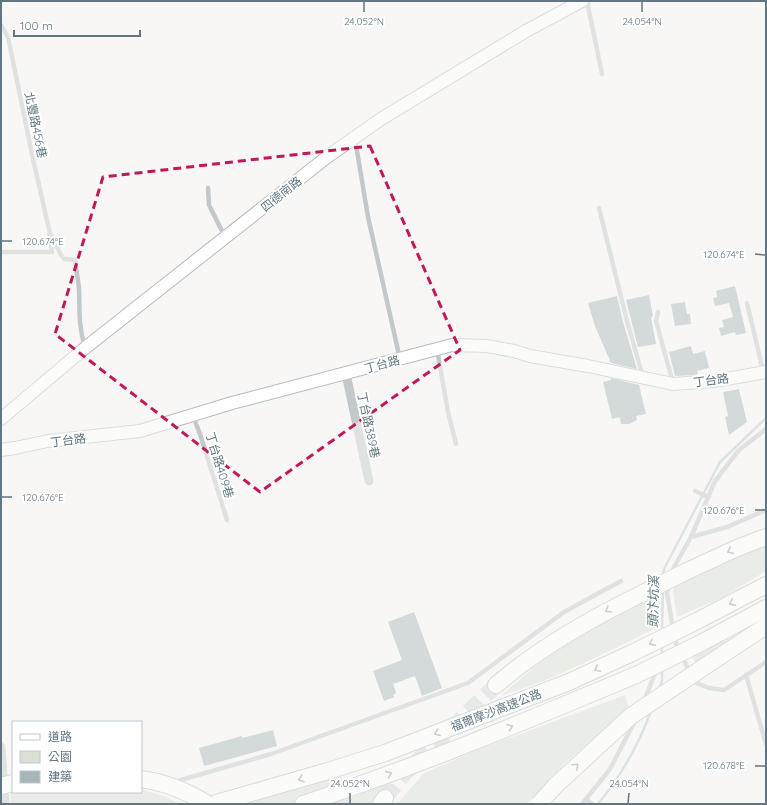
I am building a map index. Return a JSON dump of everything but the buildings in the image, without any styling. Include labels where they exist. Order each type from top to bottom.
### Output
[{"type":"highway","points":[[496,685],[561,638],[613,608],[685,572],[766,536]]},
{"type":"highway","name":"福爾摩沙高速公路","points":[[213,804],[385,753],[569,682],[697,621],[766,585]]},
{"type":"highway","name":"福爾摩沙高速公路","points":[[303,804],[352,788],[517,725],[636,675],[701,643],[766,608]]},
{"type":"highway","points":[[539,804],[555,786],[631,716],[766,626]]},
{"type":"highway","points":[[142,779],[163,784],[182,791],[208,804]]},
{"type":"highway","points":[[545,804],[555,786]]},
{"type":"street","name":"四德南路","points":[[1,419],[85,348],[327,157],[381,119],[526,31],[582,1]]},
{"type":"street","name":"丁台路","points":[[1,450],[48,441],[140,431],[232,403],[452,345],[475,347],[486,346],[673,384],[715,381],[765,372]]},
{"type":"street","name":"丁台路389巷","points":[[346,374],[369,481]]},
{"type":"street","points":[[1,747],[6,781],[6,804]]},
{"type":"lane","points":[[586,1],[602,74]]},
{"type":"lane","name":"北豐路456巷","points":[[1,25],[8,37],[49,229],[52,252],[1,252]]},
{"type":"lane","points":[[355,137],[368,217],[400,359]]},
{"type":"lane","points":[[208,188],[209,205],[226,237]]},
{"type":"lane","points":[[599,208],[627,321],[643,378]]},
{"type":"lane","name":"北豐路456巷","points":[[49,229],[60,255],[64,259],[75,260],[79,286],[80,332],[85,348]]},
{"type":"lane","points":[[747,303],[765,372]]},
{"type":"lane","points":[[658,312],[656,321],[673,384]]},
{"type":"lane","points":[[437,349],[448,412],[456,444]]},
{"type":"lane","name":"丁台路409巷","points":[[193,416],[227,520]]},
{"type":"lane","points":[[766,429],[739,450],[715,481],[691,537],[674,567],[667,593],[676,643],[694,682],[709,688],[724,690],[766,662]]},
{"type":"lane","points":[[695,491],[708,497]]},
{"type":"lane","points":[[691,537],[727,527],[766,510]]},
{"type":"lane","points":[[142,782],[147,784],[167,784],[271,754],[468,683],[564,612],[621,581]]},
{"type":"lane","points":[[582,804],[587,800],[610,769],[635,722],[656,672],[683,658]]},
{"type":"lane","points":[[746,675],[766,744]]},
{"type":"lane","points":[[587,800],[592,804]]},
{"type":"highlighted area","points":[[370,146],[460,350],[260,492],[55,334],[103,177]]},
{"type":"green space","points":[[766,544],[766,571],[724,597],[677,617],[673,592],[674,585]]},
{"type":"green space","points":[[650,596],[656,628],[544,681],[501,696],[539,663],[574,638]]},
{"type":"green space","points":[[739,634],[696,664],[691,656]]},
{"type":"green space","points":[[625,695],[629,709],[565,763],[527,804],[397,804],[424,773],[477,750]]},
{"type":"green space","points":[[341,775],[349,799],[389,782],[371,804],[243,804]]},
{"type":"green space","points":[[142,789],[164,796],[179,804],[11,804],[10,793],[142,793]]},
{"type":"waterway","name":"頭汴坑溪","points":[[663,576],[664,569],[720,462],[766,418]]},
{"type":"waterway","name":"頭汴坑溪","points":[[662,632],[663,589]]},
{"type":"waterway","name":"頭汴坑溪","points":[[662,645],[662,656]]},
{"type":"waterway","name":"頭汴坑溪","points":[[659,689],[662,681],[662,669]]},
{"type":"waterway","name":"頭汴坑溪","points":[[598,804],[614,783],[628,760],[641,736],[651,711]]},
{"type":"tunnel","points":[[385,798],[403,775],[496,685]]}]
